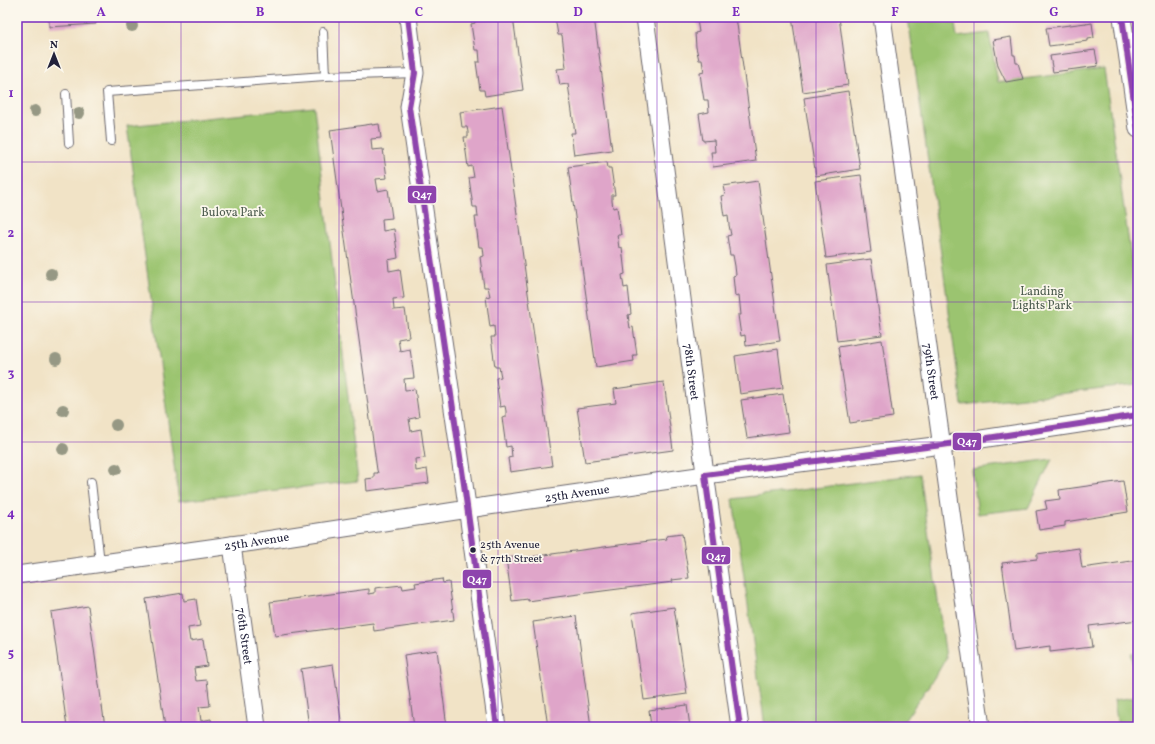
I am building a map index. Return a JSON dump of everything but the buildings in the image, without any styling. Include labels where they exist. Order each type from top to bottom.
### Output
[{"type":"street","points":[[408,17],[415,74],[408,107],[468,509],[497,727]]},
{"type":"street","name":"78th Street","points":[[645,17],[705,475],[740,727]]},
{"type":"street","name":"79th Street","points":[[882,17],[980,727]]},
{"type":"street","points":[[1122,17],[1138,129]]},
{"type":"street","name":"25th Avenue","points":[[17,575],[232,545],[705,475],[942,445],[1138,415]]},
{"type":"street","name":"76th Street","points":[[232,545],[257,727]]},
{"type":"lane","points":[[323,32],[325,76]]},
{"type":"lane","points":[[111,141],[107,92],[325,76],[415,74]]},
{"type":"lane","points":[[66,94],[69,143]]},
{"type":"lane","points":[[90,482],[100,563]]},
{"type":"green space","name":"Landing Lights Park","points":[[908,17],[954,17],[957,37],[989,33],[998,82],[1104,69],[1138,306],[1138,385],[962,405]]},
{"type":"green space","name":"Bulova Park","points":[[314,107],[358,481],[179,501],[127,126]]},
{"type":"green space","points":[[1052,459],[1028,508],[978,514],[972,470]]},
{"type":"green space","points":[[920,474],[946,658],[938,672],[900,727],[765,727],[733,499]]},
{"type":"green space","points":[[1138,652],[1138,727],[1118,727],[1114,700],[1137,697],[1131,653]]},
{"type":"transit line","name":"Q47","points":[[408,17],[415,73],[409,107],[464,484],[497,727]]},
{"type":"transit line","name":"Q47","points":[[1122,17],[1138,129]]},
{"type":"transit line","name":"Q47","points":[[740,727],[705,475],[942,445],[1138,415]]},
{"type":"place","name":"25th Avenue & 77th Street","points":[[473,550]]}]
